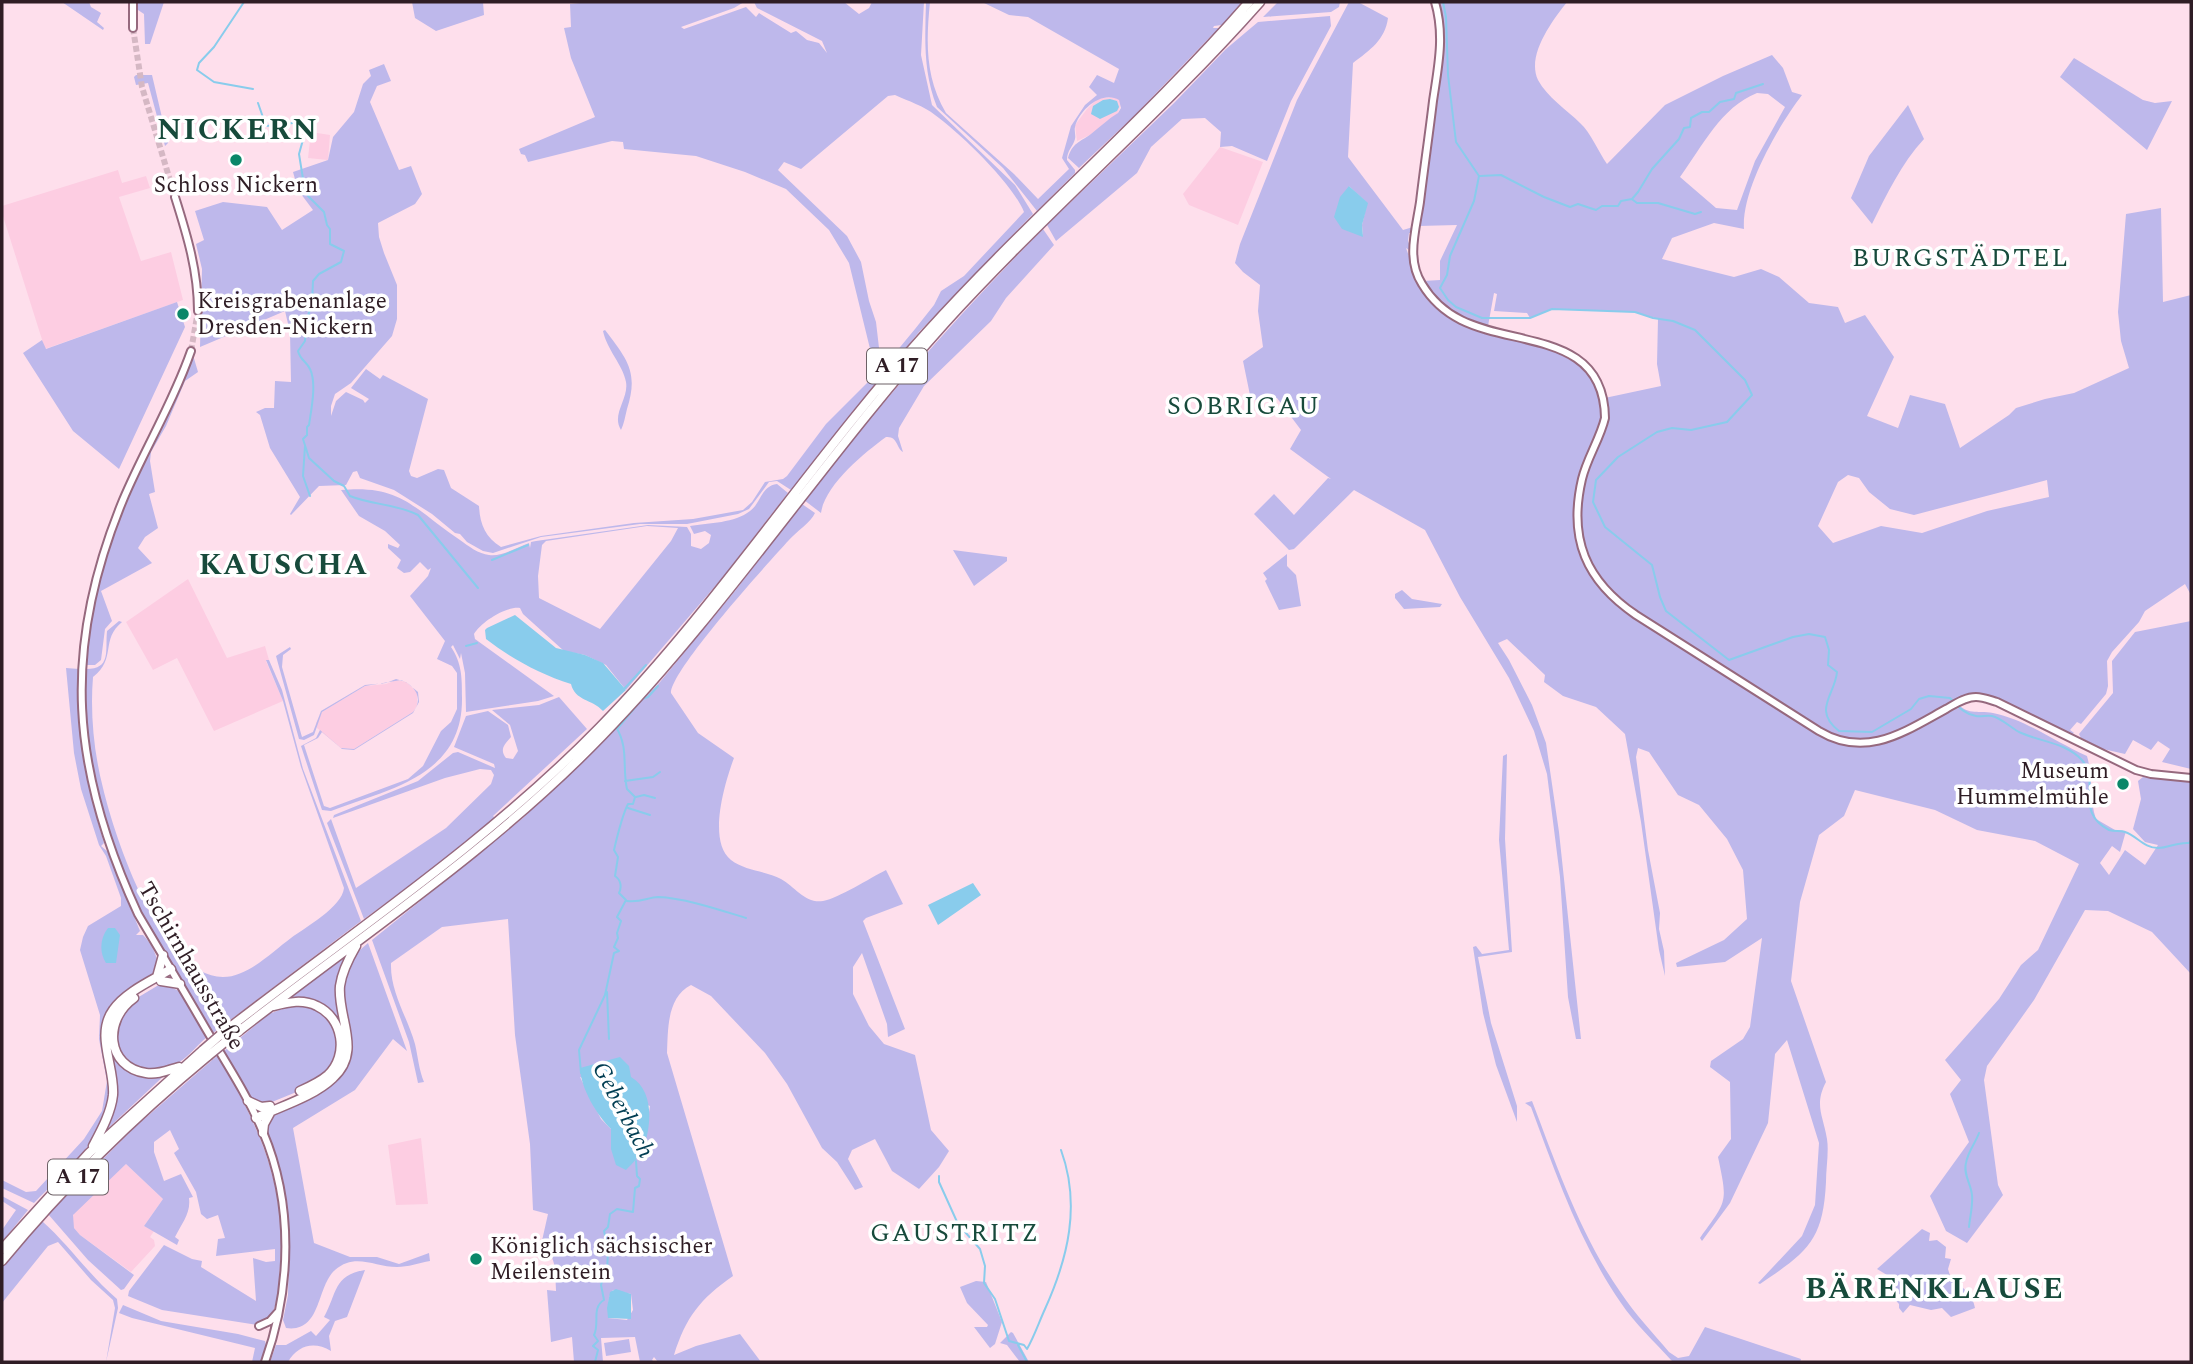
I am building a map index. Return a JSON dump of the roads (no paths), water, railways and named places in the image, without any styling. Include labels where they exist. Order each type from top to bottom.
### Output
[{"type":"highway","name":"A 17","points":[[1170,93],[1249,2]]},
{"type":"highway","name":"A 17","points":[[228,1035],[268,1008],[358,938],[516,811],[658,670],[845,428],[924,335],[1006,248],[1170,93],[1260,2]]},
{"type":"highway","name":"A 17","points":[[2,1261],[98,1156],[205,1053],[358,938]]},
{"type":"highway","points":[[255,1116],[326,1084],[344,1065],[348,1036],[340,986],[346,963],[358,938]]},
{"type":"highway","points":[[159,979],[163,955]]},
{"type":"highway","points":[[172,970],[119,1012],[113,1029],[114,1046],[122,1060],[137,1071],[158,1073],[185,1064]]},
{"type":"highway","points":[[89,1153],[109,1113],[113,1094],[106,1043],[108,1019],[124,999],[159,979],[180,984]]},
{"type":"highway","points":[[263,1133],[272,1108],[329,1074],[338,1059],[341,1044],[335,1023],[318,1006],[295,1002],[268,1008]]},
{"type":"highway","name":"A 17","points":[[2,1249],[89,1153],[185,1064],[205,1053]]},
{"type":"highway","points":[[248,1101],[261,1107],[272,1108]]},
{"type":"main road","points":[[133,2],[134,28]]},
{"type":"main road","points":[[1435,2],[1442,43],[1413,264],[1427,291],[1457,318],[1565,350],[1585,365],[1596,381],[1605,408],[1605,418],[1583,477],[1579,517],[1581,545],[1586,561],[1601,587],[1636,615],[1819,731],[1842,742],[1871,743],[1899,735],[1960,701],[1976,697],[1997,702],[2136,769],[2151,774],[2191,778]]},
{"type":"main road","points":[[174,197],[193,256],[198,311]]},
{"type":"main road","name":"Tschirnhausstraße","points":[[191,351],[107,540],[92,591],[84,638],[81,696],[86,759],[93,797],[106,840],[138,915],[248,1101],[276,1170],[285,1228],[284,1273],[279,1311],[265,1362]]},
{"type":"main road","points":[[259,1326],[270,1321],[279,1311]]},
{"type":"water","points":[[1110,99],[1117,101],[1117,111],[1100,119],[1091,114],[1093,106]]},
{"type":"water","points":[[1349,186],[1368,203],[1362,225],[1363,237],[1342,229],[1334,217],[1340,197]]},
{"type":"water","points":[[515,615],[556,648],[585,655],[603,663],[626,690],[603,711],[576,694],[571,684],[527,665],[486,639],[487,628]]},
{"type":"water","points":[[973,883],[981,895],[938,925],[928,905]]},
{"type":"water","points":[[108,928],[115,928],[120,935],[116,963],[106,963],[101,950]]},
{"type":"water","points":[[620,1057],[629,1066],[631,1077],[644,1090],[649,1109],[643,1148],[626,1170],[616,1165],[611,1149],[611,1129],[591,1101],[583,1084],[580,1068]]},
{"type":"water","points":[[616,1289],[631,1294],[631,1319],[608,1318],[610,1292]]},
{"type":"waterway","name":"Geberbach","points":[[244,2],[214,47],[199,63],[197,70],[214,82],[253,89]]},
{"type":"waterway","points":[[1443,2],[1456,142],[1479,176],[1474,201],[1450,256],[1447,275],[1440,288],[1448,300],[1456,307],[1482,318],[1530,318],[1552,309],[1635,312],[1673,321],[1695,330],[1745,380],[1752,395],[1727,422],[1691,430],[1672,428],[1657,432],[1618,457],[1596,480],[1593,502],[1605,527],[1652,565],[1666,611],[1729,660],[1793,637],[1809,634],[1825,637],[1829,650],[1828,665],[1837,672],[1827,702],[1827,716],[1839,731],[1872,732],[1911,709],[1919,699],[1929,696],[1950,698],[1968,713],[1995,717],[2019,732],[2075,754],[2087,769],[2093,815],[2109,830],[2125,832],[2153,847],[2162,848],[2189,843],[2191,840]]},
{"type":"waterway","points":[[1480,176],[1501,175],[1570,207],[1578,204],[1596,210],[1602,206],[1618,206],[1621,201],[1632,199],[1638,192],[1652,169],[1679,139],[1684,128],[1690,127],[1691,118],[1702,112],[1709,112],[1720,102],[1734,99],[1736,93],[1763,84]]},
{"type":"waterway","name":"Geberbach","points":[[258,103],[266,126],[302,122],[306,129],[299,154],[304,185],[308,196],[324,212],[330,229],[330,244],[344,251],[341,262],[319,274],[313,281],[305,341],[298,351],[310,369],[313,382],[309,425],[307,435],[303,439],[309,458],[334,481],[344,486],[350,496],[418,515],[478,588]]},
{"type":"waterway","points":[[1633,200],[1637,203],[1658,203],[1695,214],[1701,212]]},
{"type":"waterway","points":[[305,446],[303,476],[310,496]]},
{"type":"waterway","points":[[492,560],[528,545]]},
{"type":"waterway","points":[[466,646],[477,643]]},
{"type":"waterway","points":[[625,688],[646,665]]},
{"type":"waterway","points":[[618,728],[642,699],[648,697],[658,686]]},
{"type":"waterway","name":"Geberbach","points":[[581,1073],[579,1050],[605,995],[614,953],[619,951],[614,947],[621,921],[617,917],[626,900],[619,893],[620,884],[615,876],[618,857],[614,850],[626,809],[628,804],[633,804],[635,797],[627,789],[624,750],[616,727]]},
{"type":"waterway","points":[[625,781],[653,777],[660,772]]},
{"type":"waterway","points":[[636,797],[644,795],[655,798]]},
{"type":"waterway","points":[[628,808],[650,815]]},
{"type":"waterway","name":"Geberbach","points":[[627,901],[668,898],[746,918]]},
{"type":"waterway","points":[[607,992],[609,1039]]},
{"type":"waterway","points":[[1969,1227],[1972,1195],[1965,1167],[1979,1133]]},
{"type":"waterway","points":[[939,1176],[939,1182],[958,1224],[980,1249],[985,1266],[984,1283],[995,1299],[1009,1341],[1024,1345],[1027,1349],[1053,1290],[1069,1231],[1070,1191],[1061,1150]]},
{"type":"waterway","name":"Geberbach","points":[[595,1362],[598,1350],[593,1346],[598,1341],[594,1335],[597,1311],[604,1300],[601,1285],[604,1275],[607,1274],[608,1249],[604,1231],[608,1227],[610,1214],[617,1209],[633,1212],[635,1188],[639,1186],[640,1179],[637,1176],[636,1161]]},
{"type":"waterway","points":[[1018,1345],[1027,1362]]},
{"type":"tunnel","points":[[133,28],[142,87],[175,197]]},
{"type":"tunnel","points":[[191,351],[198,311]]},
{"type":"place","name":"Schloss Nickern","points":[[236,160]]},
{"type":"place","name":"Kreisgrabenanlage Dresden-Nickern","points":[[183,314]]},
{"type":"place","name":"Museum Hummelmühle","points":[[2123,784]]},
{"type":"place","name":"Königlich sächsischer Meilenstein","points":[[476,1259]]},
{"type":"district","name":"NICKERN","points":[[238,130]]},
{"type":"district","name":"BURGSTÄDTEL","points":[[1961,258]]},
{"type":"district","name":"SOBRIGAU","points":[[1244,406]]},
{"type":"district","name":"KAUSCHA","points":[[284,565]]},
{"type":"district","name":"GAUSTRITZ","points":[[955,1233]]},
{"type":"district","name":"BÄRENKLAUSE","points":[[1935,1289]]}]
